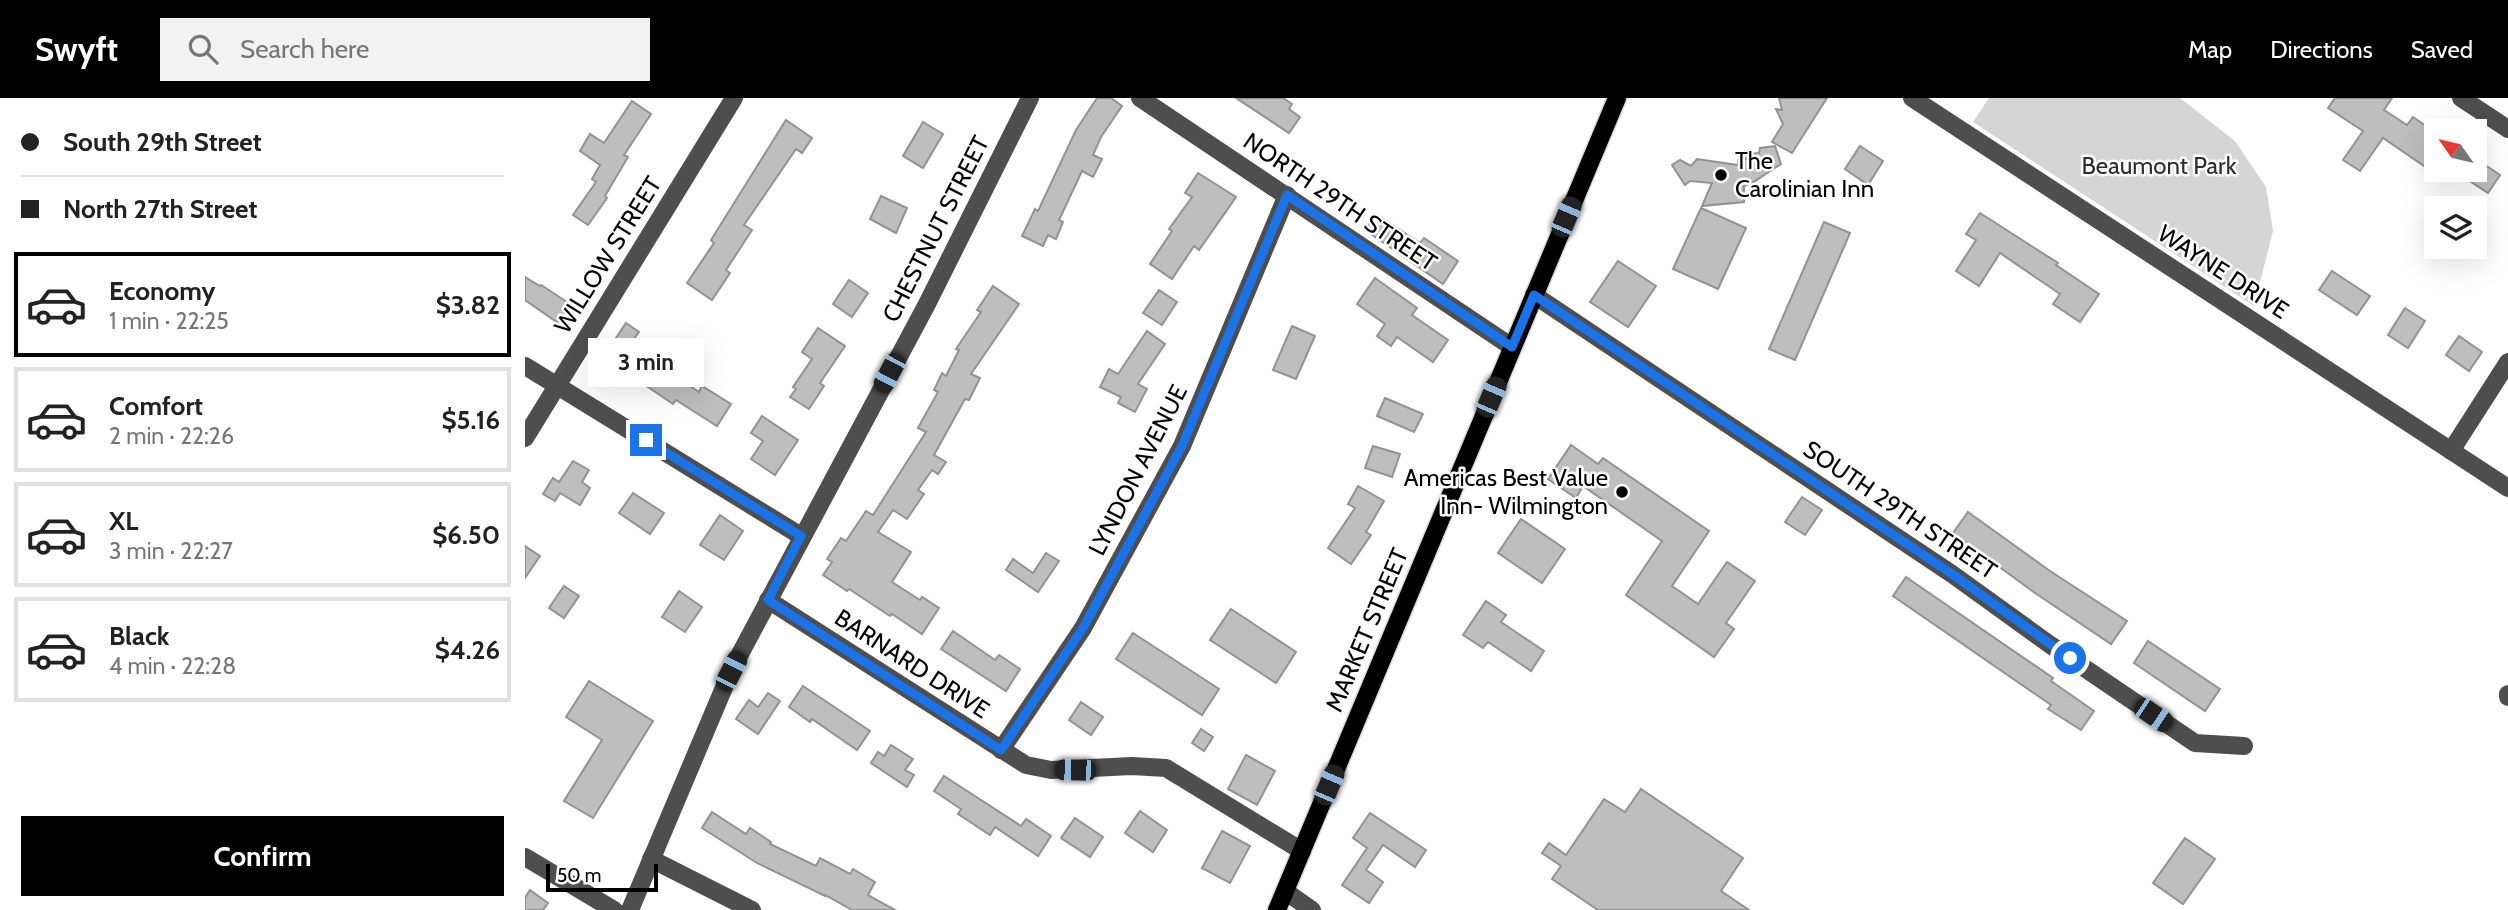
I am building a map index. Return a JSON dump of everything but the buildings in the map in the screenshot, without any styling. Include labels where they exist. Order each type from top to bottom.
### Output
[{"type":"main road","name":"MARKET STREET","points":[[1277,910],[1617,98]]},
{"type":"street","name":"WILLOW STREET","points":[[525,438],[734,98]]},
{"type":"street","name":"CHESTNUT STREET","points":[[630,910],[731,671],[927,304],[1030,98]]},
{"type":"street","name":"NORTH 29TH STREET","points":[[1140,98],[1512,347]]},
{"type":"street","name":"WAYNE DRIVE","points":[[1912,98],[2508,488]]},
{"type":"street","points":[[2461,98],[2508,129]]},
{"type":"street","name":"LYNDON AVENUE","points":[[1001,750],[1083,628],[1182,446],[1287,195]]},
{"type":"street","name":"SOUTH 29TH STREET","points":[[1534,295],[1952,574],[2195,743],[2244,746]]},
{"type":"street","points":[[2451,451],[2508,362]]},
{"type":"street","points":[[525,366],[801,536]]},
{"type":"street","name":"BARNARD DRIVE","points":[[768,600],[1026,765],[1051,770],[1132,766],[1166,768],[1302,851]]},
{"type":"street","points":[[525,857],[614,910]]},
{"type":"street","points":[[651,859],[752,910]]},
{"type":"street","points":[[1285,891],[1312,910]]},
{"type":"green space","name":"Beaumont Park","points":[[1989,98],[2180,98],[2235,141],[2266,187],[2273,231],[2254,306],[1973,122]]},
{"type":"place","name":"The Carolinian Inn","points":[[1721,175]]},
{"type":"place","name":"Americas Best Value Inn- Wilmington","points":[[1622,492]]},
{"type":"route","points":[[646,440],[801,536],[768,600],[1001,750],[1072,647],[1182,446],[1287,195],[1512,347],[1534,295],[1952,574],[2070,658]]}]
